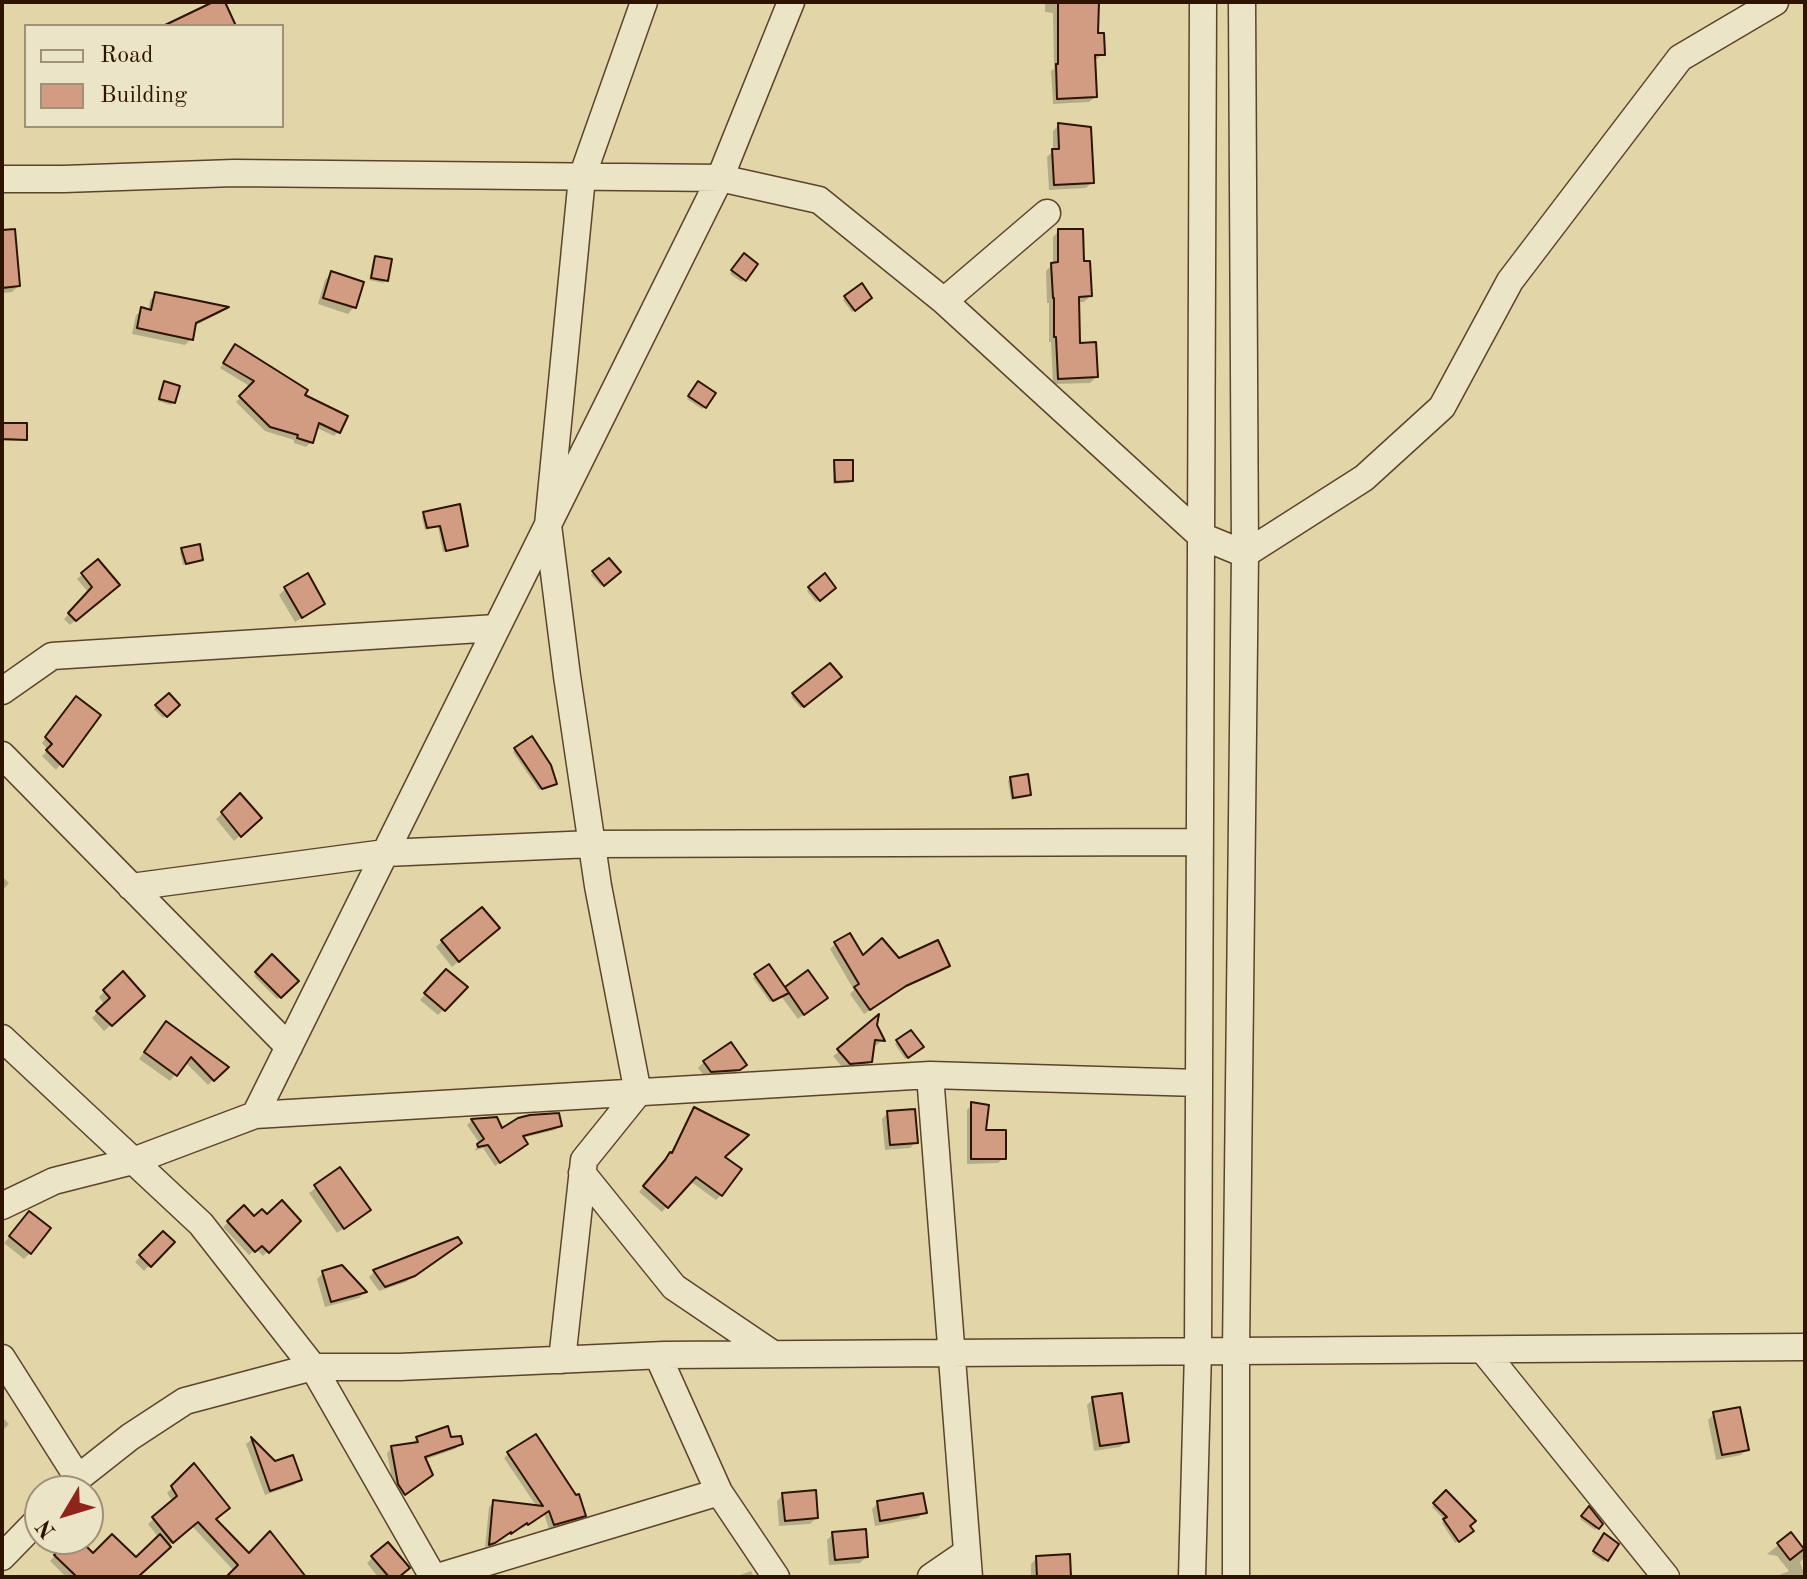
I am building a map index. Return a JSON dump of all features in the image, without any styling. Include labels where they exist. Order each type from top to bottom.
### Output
[{"type":"street","points":[[562,1360],[584,1160],[638,1093],[598,886],[548,525],[582,177],[644,2]]},
{"type":"street","points":[[255,1115],[720,178],[791,2]]},
{"type":"street","points":[[1192,1577],[1198,1351],[1203,2]]},
{"type":"street","points":[[1236,1577],[1245,554],[1242,2]]},
{"type":"street","points":[[1245,554],[1364,478],[1442,407],[1510,281],[1680,58],[1775,2]]},
{"type":"street","points":[[2,179],[234,173],[720,178],[819,200],[944,301],[1201,536],[1245,554]]},
{"type":"street","points":[[944,301],[1047,213]]},
{"type":"street","points":[[2,691],[52,656],[496,628]]},
{"type":"street","points":[[2,755],[289,1047]]},
{"type":"street","points":[[131,887],[385,853],[592,844],[1200,842]]},
{"type":"street","points":[[2,1038],[201,1224],[313,1367],[436,1577],[719,1492]]},
{"type":"street","points":[[2,1206],[54,1181],[133,1161],[255,1115],[930,1075],[1199,1083]]},
{"type":"street","points":[[930,1075],[968,1565],[931,1577]]},
{"type":"street","points":[[582,1173],[674,1287],[773,1354]]},
{"type":"street","points":[[84,1475],[130,1437],[185,1401],[313,1367],[400,1367],[773,1354],[1805,1347]]},
{"type":"street","points":[[1483,1350],[1666,1577]]},
{"type":"street","points":[[658,1356],[719,1492],[776,1577]]},
{"type":"street","points":[[2,1358],[66,1475]]},
{"type":"street","points":[[2,1557],[24,1534]]},
{"type":"street","points":[[2,1571],[7,1577]]},
{"type":"building","points":[[213,2],[225,2],[235,24],[167,24]]},
{"type":"building","points":[[1058,2],[1099,2],[1098,33],[1104,33],[1105,55],[1095,55],[1097,97],[1057,99]]},
{"type":"building","points":[[1058,123],[1091,127],[1094,183],[1054,185],[1052,149],[1059,149]]},
{"type":"building","points":[[15,229],[20,286],[2,288],[2,230]]},
{"type":"building","points":[[1058,229],[1083,229],[1084,261],[1090,261],[1092,296],[1079,297],[1080,343],[1096,342],[1098,377],[1058,379],[1051,263],[1058,262]]},
{"type":"building","points":[[744,253],[758,264],[746,281],[731,270]]},
{"type":"building","points":[[375,256],[392,259],[388,281],[371,278]]},
{"type":"building","points":[[331,271],[364,282],[356,308],[323,298]]},
{"type":"building","points":[[862,283],[872,298],[855,311],[844,296]]},
{"type":"building","points":[[155,292],[229,307],[196,323],[193,340],[137,328],[141,307],[151,310]]},
{"type":"building","points":[[235,344],[308,390],[305,395],[348,416],[340,433],[319,423],[313,443],[270,427],[239,396],[254,381],[223,363]]},
{"type":"building","points":[[164,381],[180,386],[175,403],[159,399]]},
{"type":"building","points":[[698,381],[716,393],[706,408],[688,396]]},
{"type":"building","points":[[2,423],[27,423],[27,440],[2,439]]},
{"type":"building","points":[[834,460],[853,460],[853,481],[835,482]]},
{"type":"building","points":[[460,504],[468,546],[446,551],[440,526],[427,528],[423,512]]},
{"type":"building","points":[[200,544],[203,560],[186,564],[181,548]]},
{"type":"building","points":[[609,558],[621,572],[604,586],[592,571]]},
{"type":"building","points":[[98,559],[120,585],[76,621],[68,613],[92,587],[81,573]]},
{"type":"building","points":[[308,573],[325,604],[302,618],[284,587]]},
{"type":"building","points":[[825,573],[836,588],[820,601],[808,587]]},
{"type":"building","points":[[830,663],[842,677],[804,707],[792,693]]},
{"type":"building","points":[[169,693],[180,705],[167,717],[155,705]]},
{"type":"building","points":[[76,696],[101,715],[63,767],[46,750],[52,744],[45,737]]},
{"type":"building","points":[[532,736],[551,765],[557,784],[542,789],[514,748]]},
{"type":"building","points":[[1028,774],[1031,795],[1013,798],[1010,777]]},
{"type":"building","points":[[240,793],[262,818],[241,837],[221,812]]},
{"type":"building","points":[[482,907],[500,928],[459,962],[441,940]]},
{"type":"building","points":[[850,933],[863,955],[882,938],[899,958],[938,940],[950,966],[906,986],[870,1010],[854,987],[859,984],[834,942]]},
{"type":"building","points":[[272,954],[299,981],[281,998],[255,972]]},
{"type":"building","points":[[769,964],[789,993],[773,1001],[754,974]]},
{"type":"building","points":[[446,969],[468,987],[445,1011],[424,993]]},
{"type":"building","points":[[808,970],[828,998],[804,1015],[785,987]]},
{"type":"building","points":[[123,971],[145,996],[112,1026],[96,1011],[110,998],[103,990]]},
{"type":"building","points":[[879,1014],[877,1025],[885,1041],[875,1040],[872,1062],[850,1064],[837,1049]]},
{"type":"building","points":[[166,1021],[229,1067],[214,1081],[191,1057],[177,1076],[144,1052]]},
{"type":"building","points":[[911,1030],[924,1047],[908,1058],[896,1040]]},
{"type":"building","points":[[731,1042],[747,1065],[740,1070],[711,1072],[703,1061]]},
{"type":"building","points":[[971,1102],[989,1105],[986,1130],[1006,1130],[1006,1159],[971,1159]]},
{"type":"building","points":[[694,1107],[749,1135],[725,1157],[742,1169],[722,1196],[696,1177],[668,1208],[643,1186],[672,1153]]},
{"type":"building","points":[[915,1109],[918,1143],[890,1145],[887,1111]]},
{"type":"building","points":[[559,1113],[562,1126],[523,1136],[528,1144],[500,1163],[488,1145],[478,1147],[477,1144],[484,1139],[471,1119],[497,1117],[502,1128],[518,1118]]},
{"type":"building","points":[[340,1167],[371,1210],[344,1229],[314,1185]]},
{"type":"building","points":[[282,1200],[301,1221],[269,1253],[262,1246],[255,1252],[227,1221],[244,1205],[254,1216],[262,1209],[267,1214]]},
{"type":"building","points":[[29,1211],[51,1228],[31,1254],[9,1236]]},
{"type":"building","points":[[163,1231],[175,1242],[151,1267],[139,1255]]},
{"type":"building","points":[[458,1237],[462,1243],[415,1276],[385,1287],[373,1270]]},
{"type":"building","points":[[342,1265],[367,1292],[331,1302],[322,1271]]},
{"type":"building","points":[[1122,1393],[1129,1442],[1100,1446],[1092,1397]]},
{"type":"building","points":[[1740,1407],[1749,1450],[1722,1455],[1713,1412]]},
{"type":"building","points":[[448,1426],[451,1437],[461,1436],[463,1444],[425,1457],[433,1475],[405,1495],[398,1484],[391,1446],[418,1442],[416,1437]]},
{"type":"building","points":[[536,1434],[576,1495],[579,1494],[586,1516],[554,1525],[549,1511],[489,1545],[493,1500],[543,1506],[507,1452]]},
{"type":"building","points":[[251,1437],[275,1461],[293,1455],[302,1480],[270,1491]]},
{"type":"building","points":[[194,1463],[230,1508],[216,1519],[249,1553],[270,1531],[306,1577],[226,1577],[238,1565],[198,1522],[173,1543],[152,1517],[177,1496],[171,1486]]},
{"type":"building","points":[[816,1490],[818,1518],[785,1521],[782,1493]]},
{"type":"building","points":[[1446,1490],[1476,1521],[1470,1526],[1474,1531],[1459,1542],[1443,1519],[1447,1517],[1433,1503]]},
{"type":"building","points":[[923,1493],[927,1513],[880,1521],[877,1501]]},
{"type":"building","points":[[1589,1506],[1603,1524],[1599,1529],[1581,1516]]},
{"type":"building","points":[[866,1529],[868,1557],[835,1560],[832,1532]]},
{"type":"building","points":[[1791,1532],[1804,1549],[1790,1560],[1777,1543]]},
{"type":"building","points":[[1604,1533],[1619,1544],[1608,1561],[1593,1551]]},
{"type":"building","points":[[112,1534],[136,1557],[160,1534],[171,1547],[138,1577],[77,1577],[54,1555],[104,1555],[104,1542]]},
{"type":"building","points":[[388,1542],[410,1568],[399,1577],[389,1577],[371,1556]]},
{"type":"building","points":[[1070,1554],[1071,1577],[1037,1577],[1036,1556]]}]
